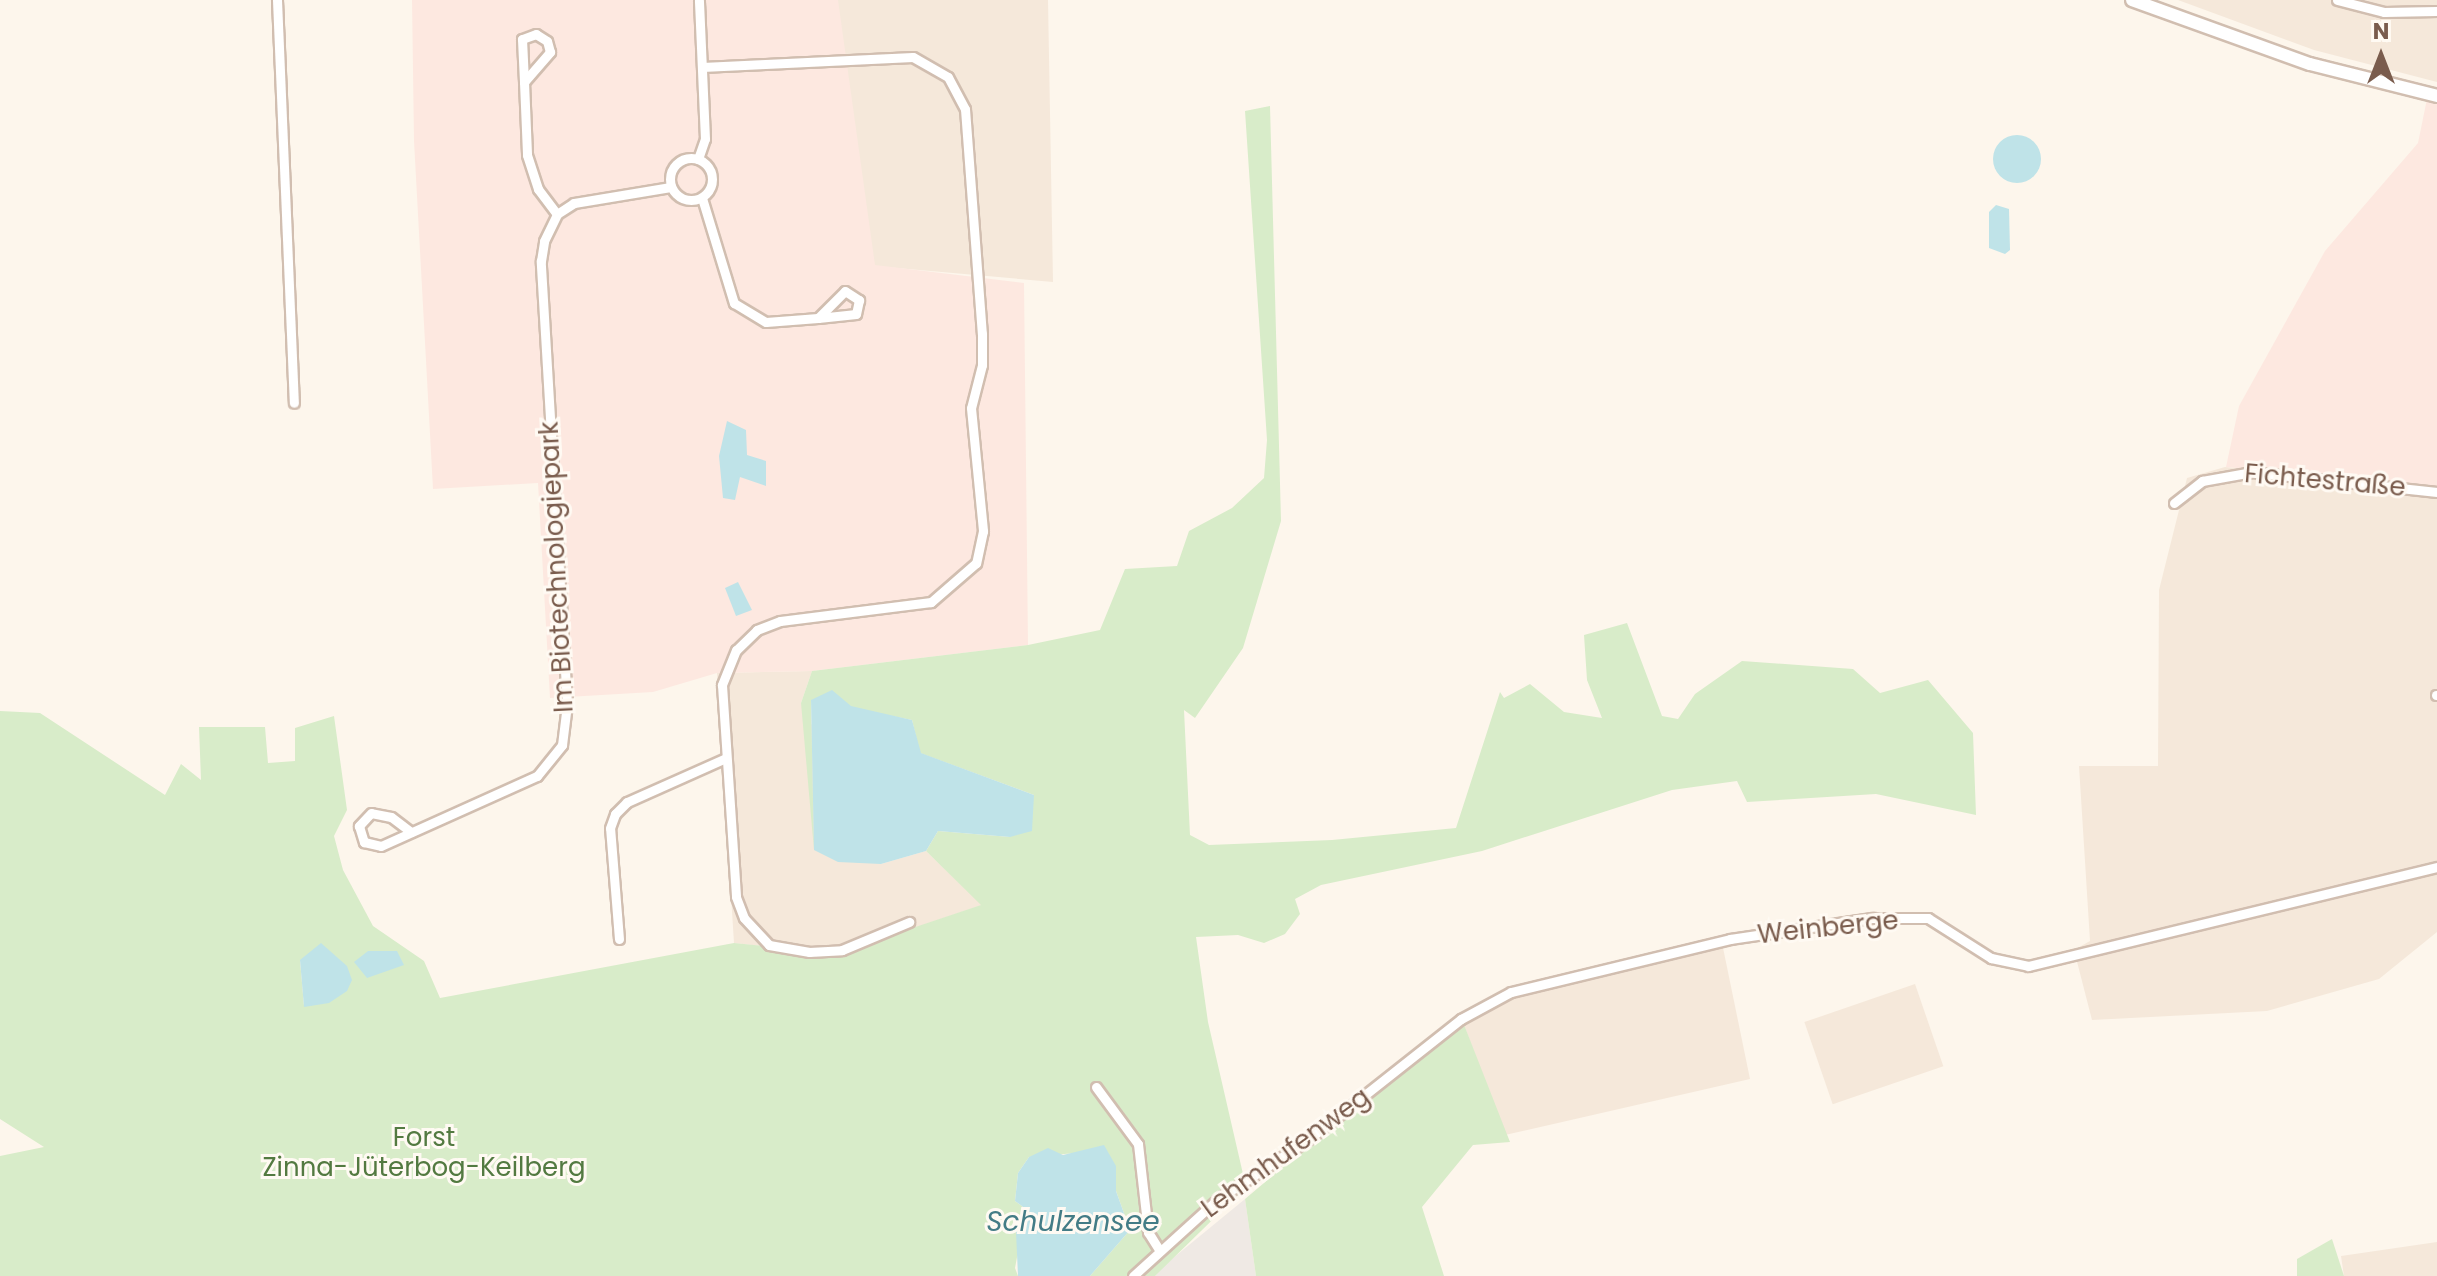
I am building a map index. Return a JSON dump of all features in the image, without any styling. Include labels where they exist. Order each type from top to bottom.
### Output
[{"type":"street","points":[[277,0],[294,403]]},
{"type":"street","points":[[698,159],[705,139],[699,0]]},
{"type":"street","points":[[2132,0],[2310,64],[2437,96]]},
{"type":"street","points":[[2337,0],[2384,12],[2436,11],[2430,0]]},
{"type":"street","points":[[524,82],[550,52],[547,41],[536,34],[522,39],[527,155],[538,189],[557,214],[574,203],[671,187]]},
{"type":"street","points":[[702,67],[903,56],[924,61],[948,77],[965,109],[982,334],[982,365],[971,408],[983,531],[976,563],[931,602],[780,621],[757,630],[736,650],[722,685],[736,897],[744,918],[769,945],[809,952],[842,950],[909,922]]},
{"type":"street","points":[[684,159],[698,159],[712,174],[711,187],[702,198],[684,199],[671,187],[674,167],[684,159]]},
{"type":"street","points":[[702,198],[734,303],[766,322],[818,318]]},
{"type":"street","name":"Im Biotechnologiepark","points":[[411,832],[391,817],[371,813],[359,826],[364,842],[381,846],[537,776],[562,745],[567,704],[541,261],[557,214]]},
{"type":"street","name":"Fichtestraße","points":[[2174,503],[2202,481],[2252,472],[2437,492]]},
{"type":"street","points":[[619,939],[610,828],[615,814],[627,802],[726,758]]},
{"type":"street","name":"Weinberge","points":[[1414,1058],[1461,1019],[1511,992],[1730,939],[1873,918],[1928,918],[1991,958],[2028,966],[2437,867]]},
{"type":"street","name":"Lehmhufenweg","points":[[1133,1276],[1218,1199],[1309,1139],[1414,1058]]},
{"type":"street","points":[[1096,1087],[1138,1144],[1148,1232],[1160,1251]]},
{"type":"shaded area","points":[[412,0],[838,0],[875,265],[1024,283],[1028,645],[812,671],[717,673],[653,692],[550,698],[538,483],[433,489],[414,141]]},
{"type":"shaded area","points":[[837,0],[1048,0],[1053,282],[874,266]]},
{"type":"shaded area","points":[[2178,0],[2437,0],[2437,82],[2314,50]]},
{"type":"shaded area","points":[[2428,94],[2437,96],[2437,486],[2226,467],[2239,406],[2325,251],[2418,143]]},
{"type":"shaded area","points":[[2225,467],[2437,486],[2437,932],[2379,979],[2267,1011],[2092,1020],[2074,950],[2090,941],[2079,766],[2158,766],[2159,590],[2187,478]]},
{"type":"shaded area","points":[[812,671],[801,703],[881,864],[926,851],[982,905],[838,954],[734,943],[717,673]]},
{"type":"shaded area","points":[[1721,938],[1750,1079],[1505,1135],[1461,1017],[1510,989]]},
{"type":"shaded area","points":[[1915,984],[1943,1066],[1833,1104],[1804,1022]]},
{"type":"shaded area","points":[[1245,1199],[1256,1276],[1155,1276],[1167,1263]]},
{"type":"shaded area","points":[[2437,1242],[2437,1276],[2344,1276],[2341,1256]]},
{"type":"green space","name":"Forst Zinna-Jüterbog-Keilberg","points":[[1270,106],[1281,521],[1243,648],[1195,718],[1184,710],[1190,835],[1209,845],[1332,840],[1456,828],[1500,692],[1504,698],[1530,684],[1564,712],[1602,718],[1587,680],[1584,635],[1627,623],[1662,716],[1678,719],[1695,694],[1742,661],[1853,669],[1880,693],[1928,680],[1973,733],[1976,815],[1876,794],[1747,802],[1737,781],[1672,790],[1482,851],[1321,885],[1295,899],[1300,914],[1285,934],[1264,943],[1238,935],[1196,937],[1208,1022],[1246,1187],[1155,1276],[1090,1276],[1130,1230],[1116,1191],[1088,1152],[1029,1157],[1018,1173],[1015,1201],[1026,1209],[1015,1268],[1018,1276],[0,1276],[0,1156],[44,1147],[0,1119],[0,711],[40,713],[165,795],[181,764],[201,780],[199,727],[265,727],[268,763],[295,761],[295,728],[334,716],[347,810],[334,836],[343,870],[373,926],[424,961],[440,998],[734,943],[838,953],[981,905],[926,851],[938,831],[1010,837],[1034,795],[920,753],[912,720],[811,700],[814,850],[801,703],[812,671],[1028,645],[1100,630],[1125,569],[1177,566],[1189,531],[1232,508],[1264,478],[1267,440],[1245,111]],"holes":[[[300,960],[329,1002],[304,1006]]]},
{"type":"green space","points":[[1461,1017],[1510,1142],[1473,1145],[1422,1207],[1444,1276],[1256,1276],[1245,1199]]},
{"type":"green space","points":[[2332,1239],[2344,1276],[2297,1276],[2297,1259]]},
{"type":"water","points":[[2017,135],[2034,142],[2041,159],[2034,176],[2017,183],[2000,176],[1993,159],[2000,142]]},
{"type":"water","points":[[1996,205],[2009,209],[2010,250],[2005,254],[1989,248],[1989,212]]},
{"type":"water","points":[[727,421],[746,430],[747,455],[766,461],[766,486],[740,477],[735,500],[723,498],[719,456]]},
{"type":"water","points":[[738,582],[752,610],[736,616],[725,588]]},
{"type":"water","points":[[832,690],[851,706],[912,720],[921,753],[1034,795],[1032,831],[1010,837],[938,831],[926,851],[881,864],[838,862],[814,850],[811,700]]},
{"type":"water","points":[[321,943],[347,966],[352,980],[347,991],[329,1003],[304,1007],[300,960]]},
{"type":"water","points":[[368,951],[397,951],[404,965],[367,978],[354,962]]},
{"type":"water","name":"Schulzensee","points":[[1104,1145],[1116,1166],[1116,1191],[1130,1230],[1090,1276],[1018,1276],[1016,1232],[1026,1209],[1015,1201],[1018,1173],[1029,1157],[1048,1148],[1063,1155]]}]
